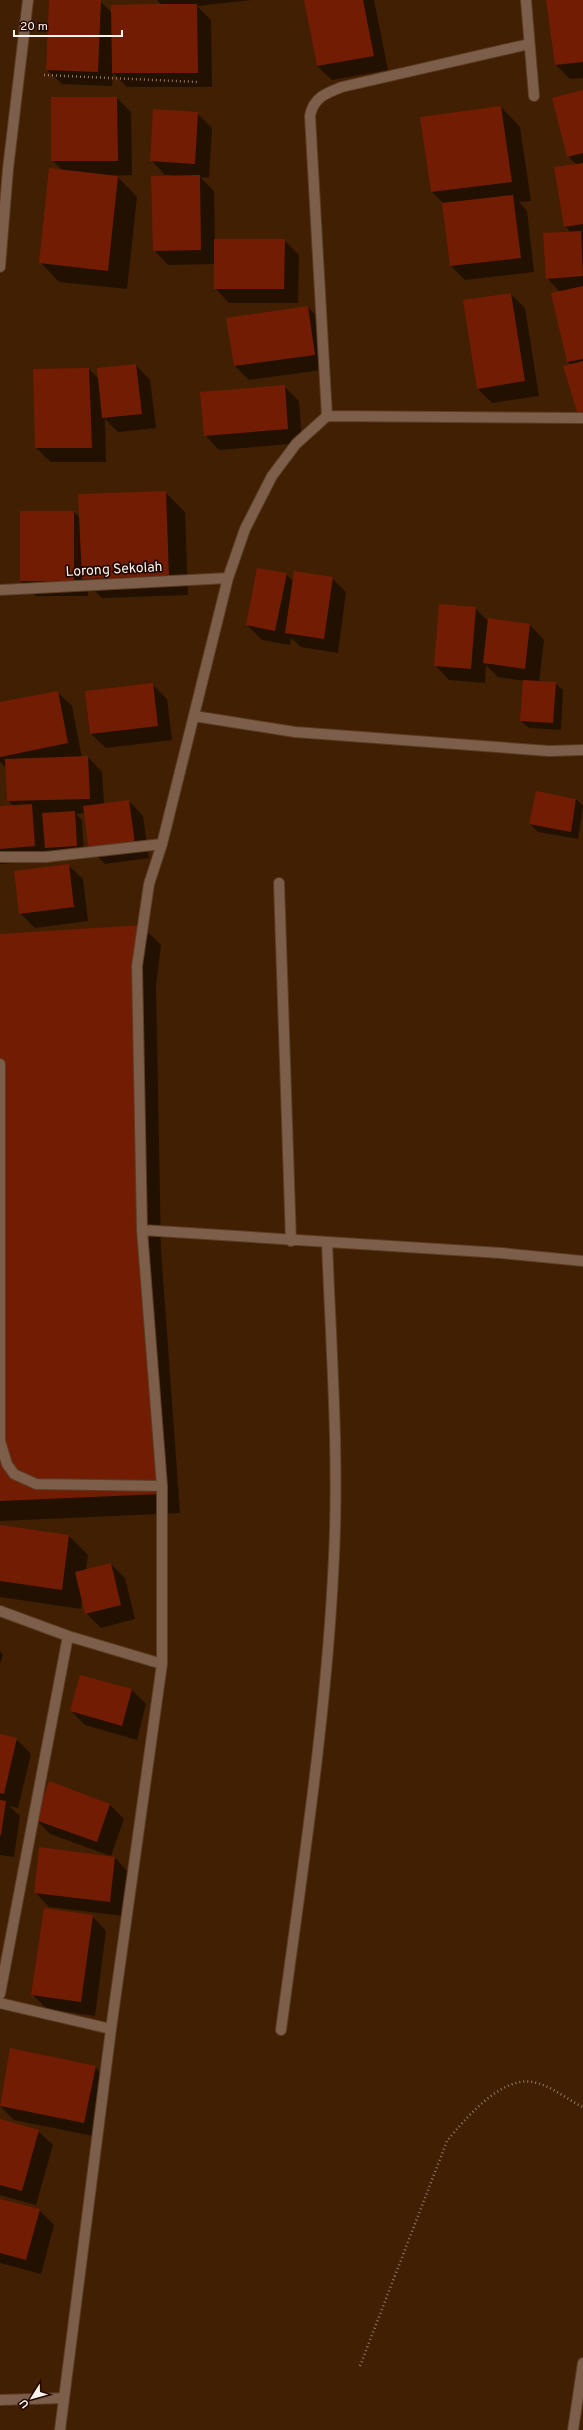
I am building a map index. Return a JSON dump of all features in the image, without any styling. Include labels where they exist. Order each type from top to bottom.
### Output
[{"type":"street","points":[[0,267],[4,168],[20,74],[28,0]]},
{"type":"street","points":[[526,0],[534,96]]},
{"type":"street","points":[[327,416],[310,116],[312,107],[317,99],[342,87],[530,44]]},
{"type":"street","points":[[60,2430],[111,2029],[162,1664],[162,1486],[142,1230],[136,966],[149,884],[162,844],[228,578],[245,529],[272,476],[296,444],[327,416],[583,418]]},
{"type":"street","name":"Lorong Sekolah","points":[[0,590],[228,578]]},
{"type":"street","points":[[194,716],[295,732],[549,751],[583,750]]},
{"type":"street","points":[[0,857],[46,856],[162,844]]},
{"type":"street","points":[[279,883],[291,1241]]},
{"type":"street","points":[[0,1064],[0,1441],[2,1452],[14,1474],[36,1484],[162,1486]]},
{"type":"street","points":[[142,1230],[583,1261]]},
{"type":"street","points":[[281,2030],[323,1712],[332,1600],[336,1479],[327,1242]]},
{"type":"street","points":[[0,1611],[68,1636],[162,1664]]},
{"type":"street","points":[[0,1994],[68,1636]]},
{"type":"street","points":[[0,2003],[111,2029]]},
{"type":"street","points":[[573,2430],[583,2363]]},
{"type":"street","points":[[0,2400],[64,2398]]},
{"type":"path","points":[[20,74],[198,82]]},
{"type":"path","points":[[360,2366],[448,2141],[466,2117],[488,2099],[510,2085],[532,2082],[553,2089],[583,2107]]},
{"type":"building","points":[[49,0],[101,0],[98,72],[46,70]]},
{"type":"building","points":[[304,0],[363,0],[374,56],[317,66]]},
{"type":"building","points":[[546,0],[583,0],[583,62],[555,65]]},
{"type":"building","points":[[197,4],[198,73],[112,73],[111,5]]},
{"type":"building","points":[[583,90],[583,153],[567,157],[552,98]]},
{"type":"building","points":[[51,97],[117,97],[118,161],[51,161]]},
{"type":"building","points":[[501,106],[512,182],[431,192],[420,117]]},
{"type":"building","points":[[153,109],[198,112],[195,164],[150,161]]},
{"type":"building","points":[[583,163],[583,224],[564,227],[554,167]]},
{"type":"building","points":[[49,168],[118,176],[108,271],[39,263]]},
{"type":"building","points":[[200,175],[201,250],[153,251],[151,176]]},
{"type":"building","points":[[513,195],[521,258],[450,266],[442,203]]},
{"type":"building","points":[[581,231],[583,276],[546,279],[543,233]]},
{"type":"building","points":[[214,239],[285,239],[284,289],[214,289]]},
{"type":"building","points":[[583,286],[583,359],[567,362],[551,293]]},
{"type":"building","points":[[511,293],[525,381],[477,389],[463,300]]},
{"type":"building","points":[[308,306],[315,355],[234,366],[226,318]]},
{"type":"building","points":[[583,361],[583,413],[578,415],[563,366]]},
{"type":"building","points":[[136,364],[142,414],[102,418],[97,368]]},
{"type":"building","points":[[89,368],[92,448],[35,448],[33,369]]},
{"type":"building","points":[[285,385],[288,429],[204,436],[200,392]]},
{"type":"building","points":[[166,491],[169,576],[82,579],[78,494]]},
{"type":"building","points":[[20,511],[74,511],[74,582],[20,581]]},
{"type":"building","points":[[257,568],[287,573],[275,631],[246,625]]},
{"type":"building","points":[[294,571],[333,577],[324,639],[285,633]]},
{"type":"building","points":[[439,604],[476,607],[471,669],[434,666]]},
{"type":"building","points":[[488,618],[530,624],[525,669],[483,663]]},
{"type":"building","points":[[523,680],[556,682],[553,723],[520,721]]},
{"type":"building","points":[[153,683],[158,726],[90,734],[85,691]]},
{"type":"building","points":[[58,691],[68,743],[0,757],[0,702]]},
{"type":"building","points":[[88,756],[90,799],[7,801],[5,759]]},
{"type":"building","points":[[536,791],[576,799],[571,832],[529,824]]},
{"type":"building","points":[[129,800],[135,844],[89,850],[83,806]]},
{"type":"building","points":[[32,804],[35,846],[0,849],[0,806]]},
{"type":"building","points":[[75,811],[77,846],[45,848],[42,813]]},
{"type":"building","points":[[69,864],[74,907],[19,914],[14,871]]},
{"type":"building","points":[[142,925],[137,966],[142,1230],[161,1494],[0,1501],[0,934]]},
{"type":"building","points":[[0,1525],[69,1535],[62,1590],[0,1581]]},
{"type":"building","points":[[111,1563],[121,1605],[85,1614],[75,1572]]},
{"type":"building","points":[[80,1675],[132,1689],[122,1726],[70,1711]]},
{"type":"building","points":[[0,1734],[17,1738],[4,1794],[0,1793]]},
{"type":"building","points":[[49,1781],[110,1804],[97,1842],[35,1820]]},
{"type":"building","points":[[0,1800],[6,1801],[1,1835],[0,1835]]},
{"type":"building","points":[[39,1847],[115,1857],[110,1902],[34,1893]]},
{"type":"building","points":[[44,1908],[93,1915],[81,2002],[31,1995]]},
{"type":"building","points":[[10,2048],[96,2066],[84,2123],[0,2106]]},
{"type":"building","points":[[0,2119],[39,2130],[22,2191],[0,2185]]},
{"type":"building","points":[[0,2199],[40,2209],[26,2260],[0,2253]]}]
